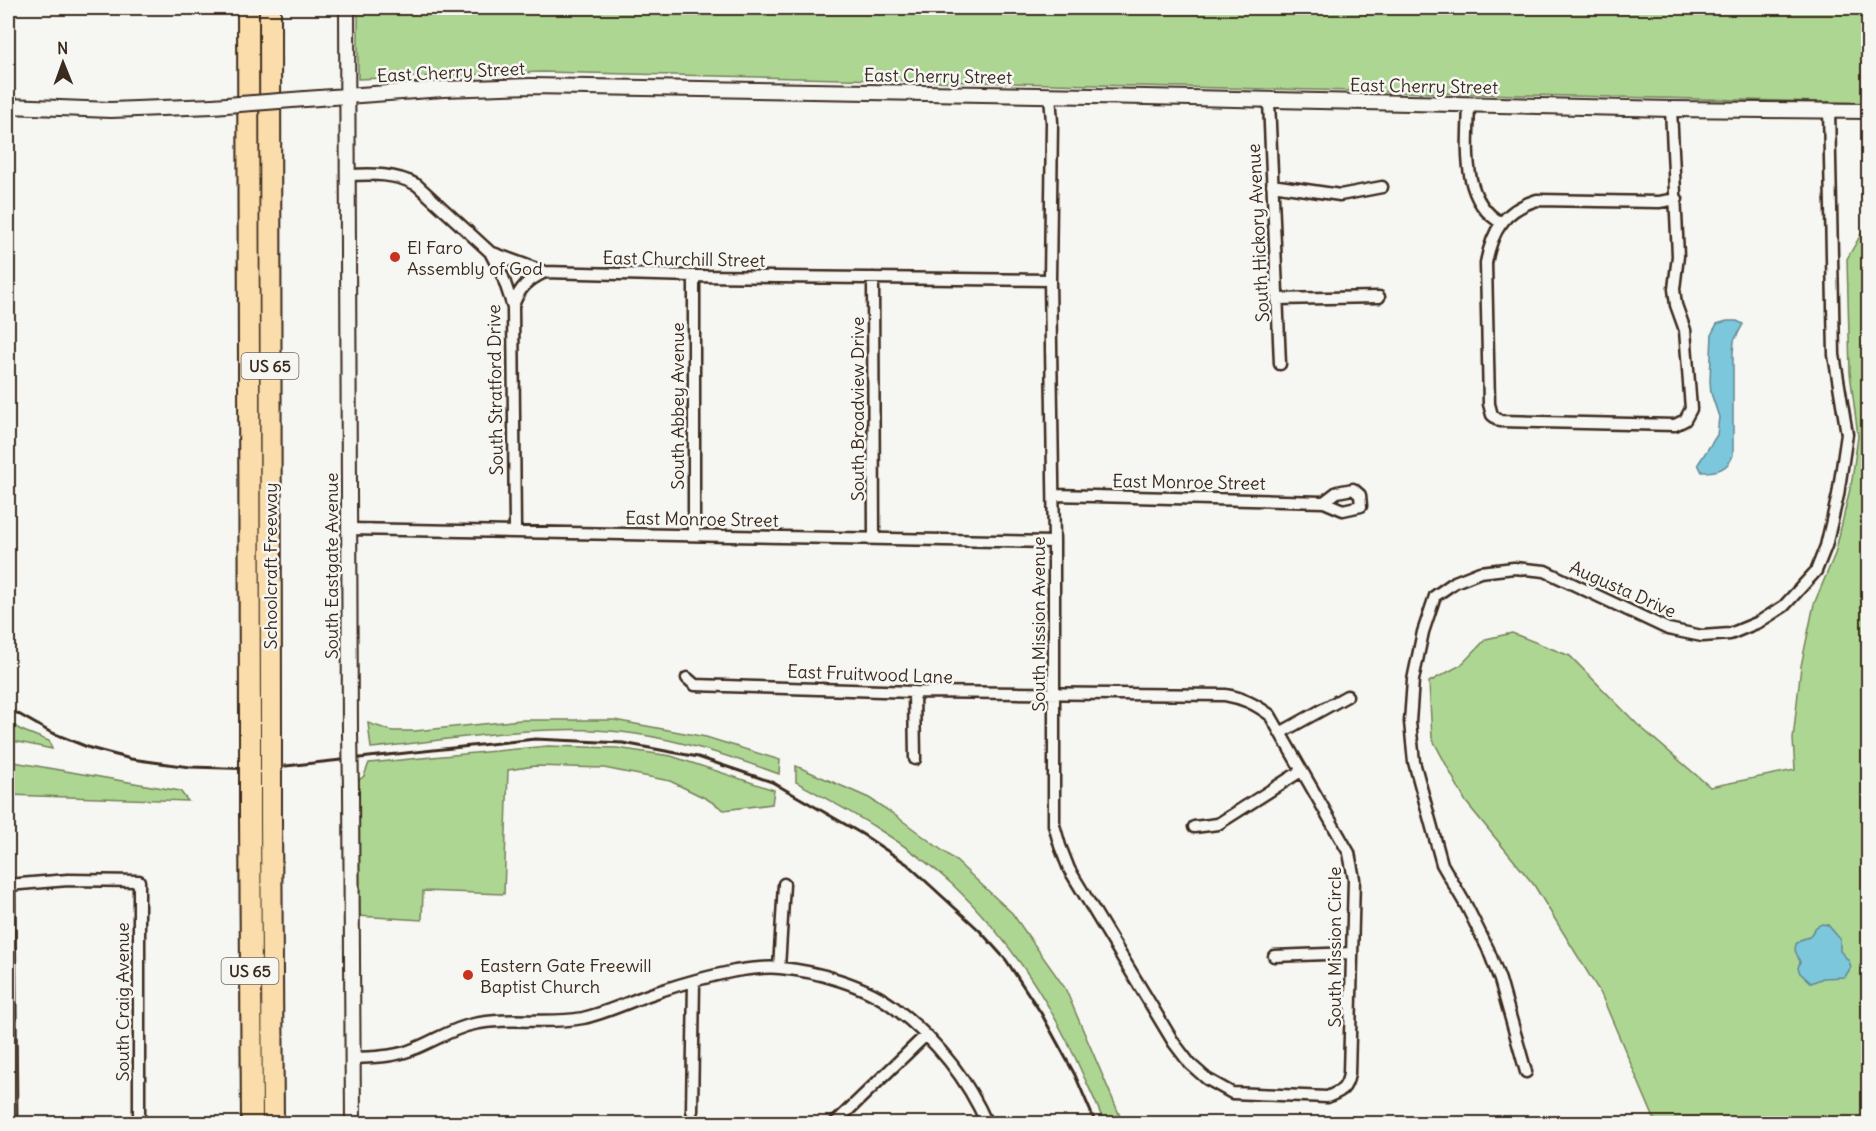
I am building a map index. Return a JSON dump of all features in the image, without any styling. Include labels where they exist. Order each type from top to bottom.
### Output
[{"type":"highway","name":"Schoolcraft Freeway","points":[[248,8],[252,1124]]},
{"type":"highway","name":"Schoolcraft Freeway","points":[[270,8],[273,1124]]},
{"type":"street","name":"South Eastgate Avenue","points":[[347,8],[353,1124]]},
{"type":"street","name":"East Cherry Street","points":[[8,106],[111,110],[213,106],[443,88],[531,86],[1869,111]]},
{"type":"street","name":"South Mission Avenue","points":[[1050,96],[1052,122],[1050,280],[1054,495],[1054,825],[1069,868],[1174,1043],[1190,1064],[1207,1079],[1232,1093]]},
{"type":"street","name":"South Hickory Avenue","points":[[1269,101],[1280,364]]},
{"type":"street","points":[[1469,105],[1469,179],[1476,196],[1491,217],[1502,223]]},
{"type":"street","points":[[1671,109],[1677,199],[1678,256],[1674,289],[1676,305],[1685,330],[1691,409],[1685,420],[1675,425],[1500,421],[1492,415],[1489,404],[1486,263],[1490,242],[1502,223],[1512,212],[1537,200],[1648,202],[1677,199]]},
{"type":"street","name":"Augusta Drive","points":[[1526,1072],[1500,980],[1488,950],[1442,864],[1414,762],[1410,722],[1413,680],[1423,632],[1435,596],[1455,582],[1480,572],[1514,568],[1545,571],[1668,629],[1702,636],[1730,634],[1760,622],[1784,606],[1816,571],[1826,546],[1838,495],[1847,434],[1834,355],[1829,109]]},
{"type":"street","name":"East Churchill Street","points":[[348,175],[392,176],[405,179],[417,185],[490,252],[545,272],[1050,280]]},
{"type":"street","points":[[1272,185],[1340,195],[1382,187]]},
{"type":"street","name":"South Stratford Drive","points":[[490,252],[513,307],[515,531]]},
{"type":"street","points":[[513,307],[517,294],[525,285],[532,278],[545,272]]},
{"type":"street","name":"South Abbey Avenue","points":[[694,276],[694,535]]},
{"type":"street","name":"South Broadview Drive","points":[[873,278],[874,539]]},
{"type":"street","points":[[1277,299],[1379,297]]},
{"type":"street","name":"East Monroe Street","points":[[1054,495],[1324,502]]},
{"type":"street","name":"East Monroe Street","points":[[349,530],[515,531],[1054,542]]},
{"type":"street","name":"East Fruitwood Lane","points":[[687,678],[695,685],[1054,695]]},
{"type":"street","points":[[914,692],[915,759]]},
{"type":"street","name":"South Mission Circle","points":[[1054,695],[1225,695],[1255,704],[1270,715],[1349,853],[1354,889],[1347,1084],[1340,1091],[1327,1097],[1232,1093]]},
{"type":"street","points":[[1280,733],[1347,696]]},
{"type":"street","points":[[1194,826],[1218,824],[1301,771]]},
{"type":"street","name":"South Craig Avenue","points":[[8,885],[68,880],[139,881],[139,1124]]},
{"type":"street","points":[[779,968],[784,884]]},
{"type":"street","points":[[8,885],[11,1124]]},
{"type":"street","points":[[1274,956],[1352,953]]},
{"type":"street","points":[[353,1058],[400,1054],[456,1029],[476,1023],[560,1021],[583,1017],[608,1012],[660,991],[694,981],[734,972],[779,968],[826,976],[862,989],[894,1006],[926,1035],[946,1058],[968,1086],[987,1124]]},
{"type":"street","points":[[692,1111],[694,981]]},
{"type":"street","points":[[834,1124],[926,1035]]},
{"type":"green space","points":[[358,8],[1868,8],[1868,103],[543,72],[358,79]]},
{"type":"green space","points":[[1868,222],[1868,1123],[1656,1123],[1601,994],[1534,885],[1466,802],[1432,738],[1429,682],[1461,665],[1486,639],[1512,633],[1570,656],[1637,724],[1710,787],[1795,770],[1793,739],[1801,666],[1814,604],[1835,554],[1852,480],[1858,436],[1850,373],[1847,259]]},
{"type":"green space","points":[[521,720],[614,720],[706,737],[780,760],[779,774],[680,743],[621,732],[591,730],[528,731],[371,748],[368,723],[392,731],[415,731]]},
{"type":"green space","points":[[8,722],[49,741],[52,749],[8,740]]},
{"type":"green space","points":[[548,746],[617,748],[671,756],[774,790],[772,804],[724,810],[670,781],[604,768],[535,766],[508,770],[504,894],[423,891],[422,920],[358,916],[358,781],[364,776],[369,763]]},
{"type":"green space","points":[[8,761],[180,791],[188,801],[8,795]]},
{"type":"green space","points":[[796,766],[869,798],[892,813],[955,860],[1012,913],[1065,988],[1123,1123],[1104,1123],[1072,1051],[1044,999],[1011,951],[974,906],[917,855],[858,817],[796,782]]},
{"type":"water","points":[[1737,321],[1743,324],[1734,341],[1733,353],[1733,455],[1725,467],[1702,472],[1698,464],[1717,435],[1719,417],[1711,393],[1710,381],[1712,333],[1717,324]]},
{"type":"water","points":[[1822,924],[1828,925],[1840,939],[1840,951],[1851,967],[1845,977],[1823,978],[1811,983],[1798,968],[1800,962],[1795,950],[1796,944],[1809,937],[1816,927]]},
{"type":"railway","points":[[8,708],[50,732],[90,748],[131,759],[190,767],[258,769],[535,739],[623,743],[698,757],[772,782],[862,834],[907,864],[979,930],[1006,960],[1041,1013],[1075,1075],[1096,1124]]},
{"type":"place","name":"El Faro Assembly of God","points":[[395,257]]},
{"type":"place","name":"Eastern Gate Freewill Baptist Church","points":[[468,975]]}]
